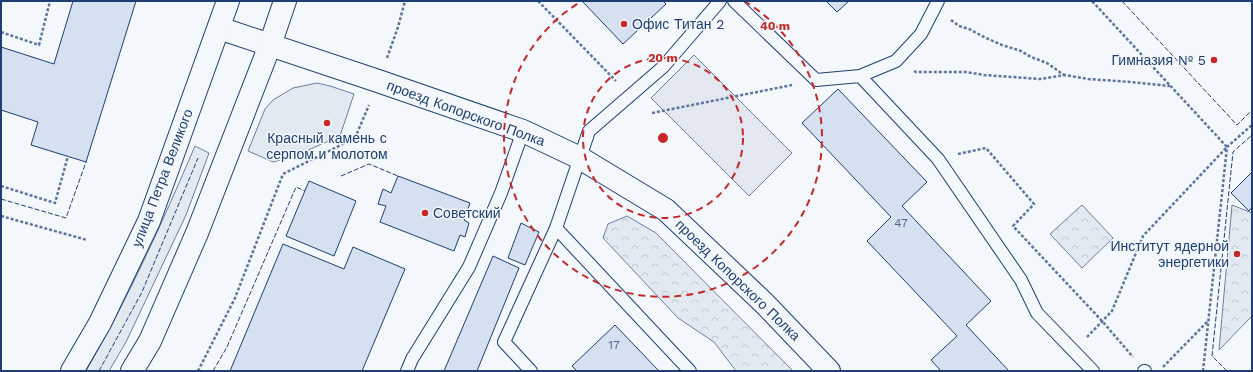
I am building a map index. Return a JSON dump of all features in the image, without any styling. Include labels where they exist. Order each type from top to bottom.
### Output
[{"type":"street","name":"улица Петра Великого","points":[[72,371],[100,323],[149,221],[228,1]]},
{"type":"street","points":[[132,371],[150,341],[198,233],[270,45],[285,1]]},
{"type":"street","name":"проезд Копорского Полка","points":[[219,28],[523,131],[580,158],[666,210],[765,304],[829,371]]},
{"type":"lane","points":[[531,371],[504,342],[556,228],[589,131],[663,67],[720,1]]},
{"type":"lane","points":[[741,4],[816,80],[860,76],[896,61],[921,34],[936,4]]},
{"type":"lane","points":[[860,76],[938,159],[1021,280],[1037,313],[1093,371]]},
{"type":"lane","points":[[407,371],[412,359],[469,267],[500,193],[523,131]]},
{"type":"lane","points":[[556,228],[690,371]]},
{"type":"path","points":[[1,32],[39,45],[50,1]]},
{"type":"path","points":[[384,63],[398,27],[405,1]]},
{"type":"path","points":[[538,1],[630,95]]},
{"type":"path","points":[[1092,1],[1227,147],[1203,371]]},
{"type":"path","points":[[936,4],[946,17],[959,26],[1047,63],[1065,75]]},
{"type":"path","points":[[896,61],[916,72],[966,72],[984,75],[1040,79],[1065,75],[1088,79],[1171,86]]},
{"type":"path","points":[[652,112],[816,80]]},
{"type":"path","points":[[198,371],[235,298],[283,174],[355,138],[372,99]]},
{"type":"path","points":[[1073,351],[1103,322],[1112,311],[1143,236],[1227,147],[1252,125]]},
{"type":"path","points":[[938,159],[986,148],[1034,204],[1014,226],[1103,322],[1145,371]]},
{"type":"path","points":[[1,186],[55,204],[68,156]]},
{"type":"path","points":[[1,216],[87,240]]},
{"type":"path","points":[[1159,371],[1209,319]]},
{"type":"green space","points":[[317,83],[354,94],[341,133],[333,139],[295,156],[273,162],[248,151],[265,109],[273,100],[293,88]]},
{"type":"green space","points":[[195,146],[209,153],[186,215],[126,342],[109,371],[86,371],[144,260]]},
{"type":"green space","points":[[1082,205],[1113,238],[1082,268],[1050,234]]},
{"type":"green space","points":[[1232,205],[1252,213],[1252,316],[1219,350]]},
{"type":"green space","points":[[627,216],[656,233],[793,371],[736,371],[714,342],[678,318],[603,238],[608,224]]},
{"type":"shaded area","points":[[694,55],[792,153],[749,196],[651,98]]},
{"type":"building","points":[[73,1],[136,1],[86,162],[31,145],[38,122],[1,110],[1,47],[54,64]]},
{"type":"building","name":"Офис Титан 2","points":[[582,1],[663,1],[666,4],[623,44]]},
{"type":"building","points":[[826,1],[849,1],[837,12]]},
{"type":"building","points":[[838,89],[927,182],[902,206],[991,301],[966,325],[1009,371],[941,371],[931,360],[957,336],[867,241],[891,217],[802,123]]},
{"type":"building","points":[[1252,172],[1252,207],[1249,211],[1231,193]]},
{"type":"building","name":"Советский","points":[[398,176],[470,203],[464,220],[469,223],[465,237],[460,235],[454,251],[380,222],[386,206],[378,204],[383,189],[391,193]]},
{"type":"building","points":[[309,181],[356,201],[334,256],[286,236]]},
{"type":"building","points":[[521,223],[539,232],[525,265],[508,258]]},
{"type":"building","points":[[283,244],[344,269],[353,247],[405,269],[362,371],[230,371]]},
{"type":"building","points":[[493,256],[519,268],[477,371],[444,371]]},
{"type":"building","points":[[615,325],[659,371],[577,371],[572,366]]},
{"type":"fence","points":[[1122,1],[1237,125],[1252,110]]},
{"type":"fence","points":[[1227,371],[1212,356],[1233,152],[1252,135]]},
{"type":"fence","points":[[99,371],[142,292],[198,158]]},
{"type":"fence","points":[[1,199],[66,218],[86,162]]},
{"type":"fence","points":[[341,176],[369,164],[398,176]]},
{"type":"fence","points":[[213,371],[227,347],[296,187],[305,191]]},
{"type":"place","name":"Офис Титан 2","points":[[624,24]]},
{"type":"place","name":"Гимназия № 5","points":[[1214,60]]},
{"type":"place","name":"Красный камень с серпом и молотом","points":[[327,123]]},
{"type":"place","name":"Советский","points":[[425,213]]},
{"type":"place","name":"Институт ядерной энергетики","points":[[1237,254]]}]
